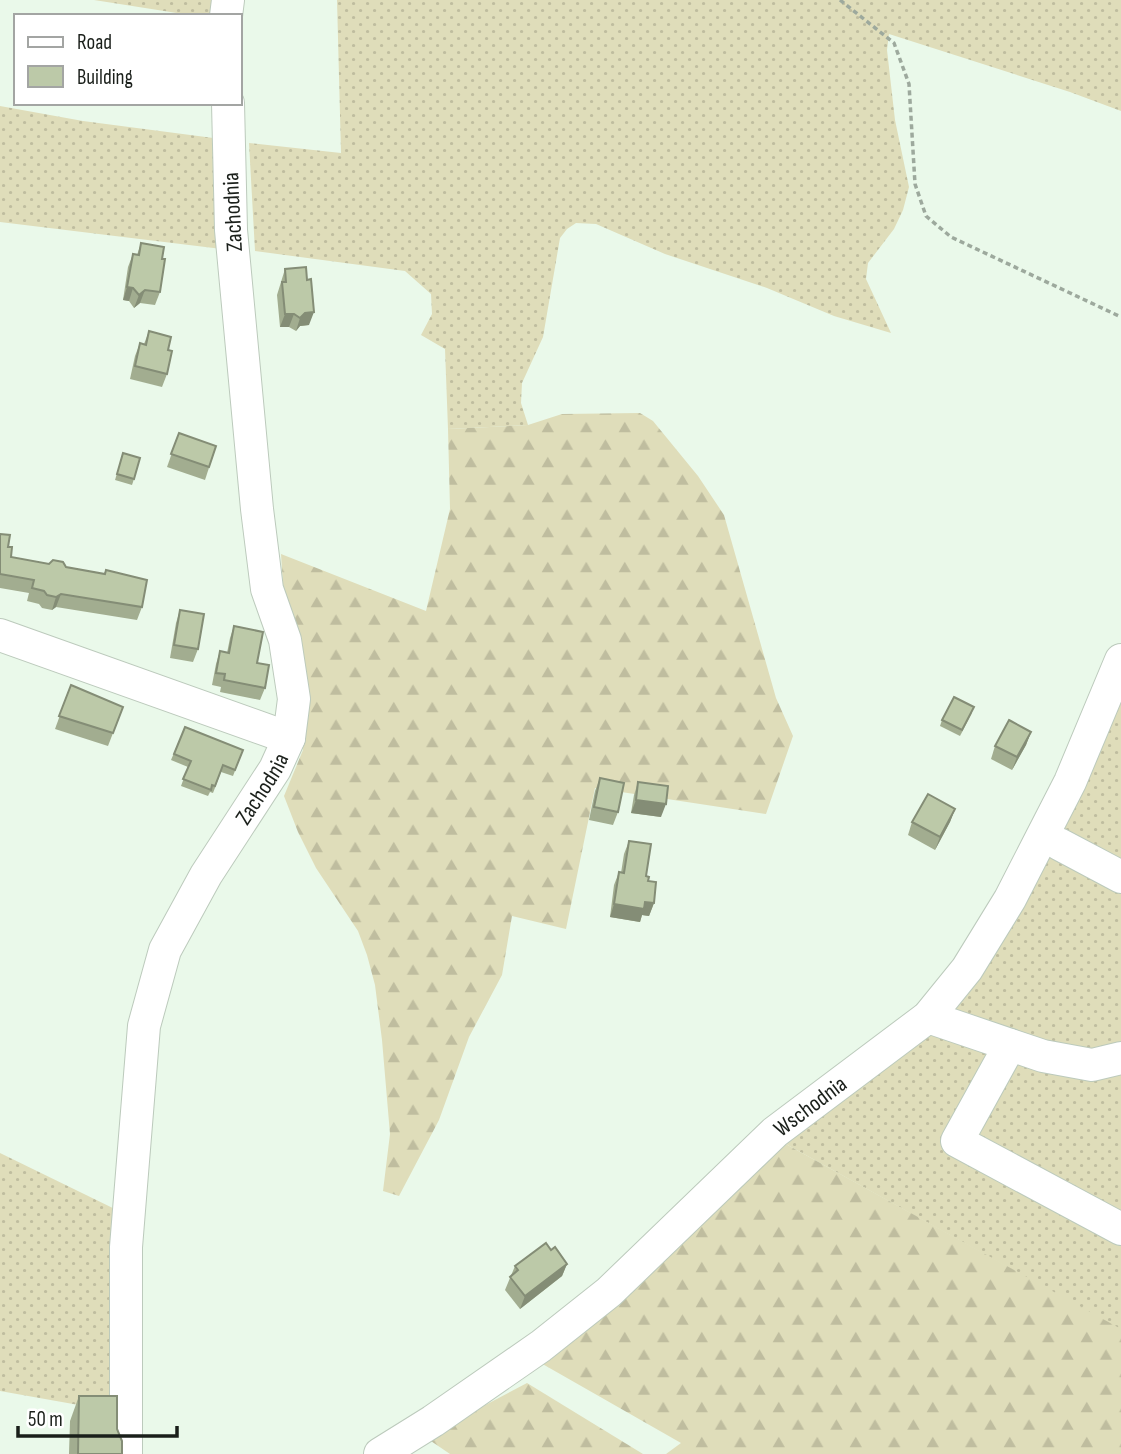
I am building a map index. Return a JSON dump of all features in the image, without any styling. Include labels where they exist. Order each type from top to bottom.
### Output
[{"type":"street","name":"Zachodnia","points":[[126,1454],[126,1247],[144,1026],[165,950],[206,875],[275,769],[289,738],[294,699],[285,640],[267,589],[257,509],[231,230],[228,105]]},
{"type":"street","points":[[0,635],[289,738]]},
{"type":"street","name":"Wschodnia","points":[[380,1454],[433,1421],[541,1346],[610,1292],[775,1132],[928,1017],[967,969],[1010,899],[1070,782],[1121,660]]},
{"type":"street","points":[[1059,844],[1121,877]]},
{"type":"street","points":[[928,1017],[1042,1056],[1092,1065],[1121,1058]]},
{"type":"street","points":[[1010,1045],[957,1141],[1121,1228]]},
{"type":"path","points":[[840,0],[894,43],[909,83],[915,184],[926,216],[951,237],[1121,317]]},
{"type":"green space","points":[[94,0],[215,0],[214,14],[183,14]]},
{"type":"green space","points":[[337,0],[1121,0],[1121,111],[889,34],[887,50],[895,120],[909,187],[894,229],[868,263],[866,279],[891,333],[834,316],[767,288],[665,254],[596,224],[576,223],[560,238],[543,337],[522,383],[521,403],[528,425],[448,429],[445,349],[421,335],[432,314],[431,294],[405,271],[255,251],[249,143],[341,153]]},
{"type":"green space","points":[[0,106],[83,121],[221,139],[230,250],[0,222]]},
{"type":"green space","points":[[640,413],[653,421],[698,476],[724,515],[776,698],[793,736],[766,814],[595,788],[566,929],[512,916],[502,975],[469,1037],[439,1120],[399,1196],[383,1191],[390,1134],[375,985],[358,931],[316,868],[284,796],[303,750],[306,672],[283,585],[281,554],[426,611],[450,509],[448,429],[528,425],[562,414]]},
{"type":"green space","points":[[1121,685],[1121,1330],[784,1143],[949,1002]]},
{"type":"green space","points":[[784,1143],[1121,1329],[1121,1454],[666,1454],[681,1443],[539,1362],[643,1282]]},
{"type":"green space","points":[[0,1153],[123,1213],[118,1412],[0,1391]]},
{"type":"green space","points":[[527,1383],[643,1454],[450,1454],[425,1437]]},
{"type":"building","points":[[141,243],[164,247],[160,292],[145,290],[139,295],[133,288],[127,287],[133,254],[139,255]]},
{"type":"building","points":[[306,267],[307,280],[311,279],[314,312],[305,313],[300,318],[294,314],[285,314],[282,282],[286,282],[285,269]]},
{"type":"building","points":[[149,331],[171,337],[168,350],[172,351],[167,374],[135,366],[140,343],[146,345]]},
{"type":"building","points":[[179,433],[216,446],[209,467],[171,454]]},
{"type":"building","points":[[123,453],[140,458],[134,479],[117,474]]},
{"type":"building","points":[[0,534],[10,535],[8,547],[12,547],[11,557],[49,564],[53,560],[63,562],[66,567],[105,574],[106,570],[147,580],[142,607],[61,594],[56,597],[47,595],[44,591],[32,588],[34,580],[0,574]]},
{"type":"building","points":[[180,610],[204,614],[198,649],[174,645]]},
{"type":"building","points":[[234,626],[263,632],[257,663],[269,665],[265,688],[224,680],[225,674],[216,673],[220,651],[229,653]]},
{"type":"building","points":[[71,685],[123,707],[113,733],[59,716]]},
{"type":"building","points":[[954,697],[974,707],[962,730],[942,720]]},
{"type":"building","points":[[1009,720],[1031,732],[1017,757],[995,746]]},
{"type":"building","points":[[185,727],[243,750],[235,770],[223,765],[211,790],[183,779],[191,761],[174,754]]},
{"type":"building","points":[[600,778],[624,783],[618,812],[594,807]]},
{"type":"building","points":[[638,782],[668,786],[666,804],[636,800]]},
{"type":"building","points":[[928,794],[955,809],[940,837],[912,822]]},
{"type":"building","points":[[629,841],[651,844],[646,876],[649,877],[648,881],[656,882],[654,903],[645,902],[644,909],[614,904],[619,872],[624,873]]},
{"type":"building","points":[[546,1243],[551,1250],[555,1247],[567,1264],[525,1296],[510,1277],[518,1270],[515,1266]]},
{"type":"building","points":[[79,1396],[117,1396],[117,1429],[122,1441],[122,1454],[78,1454]]}]
